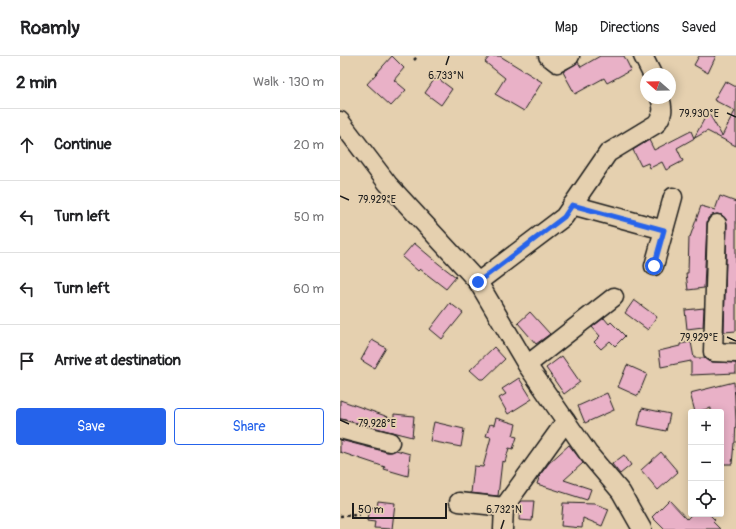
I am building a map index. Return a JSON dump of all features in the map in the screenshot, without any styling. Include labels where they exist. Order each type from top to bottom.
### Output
[{"type":"street","points":[[548,56],[557,63],[570,56]]},
{"type":"street","points":[[643,56],[649,68]]},
{"type":"street","points":[[478,282],[564,217],[608,153],[656,124],[662,116],[662,104]]},
{"type":"street","points":[[340,121],[388,184],[478,282],[527,365],[588,452],[621,492],[642,529]]},
{"type":"street","points":[[654,266],[673,197]]},
{"type":"street","points":[[572,205],[664,230]]},
{"type":"street","points":[[717,224],[713,352],[736,353]]},
{"type":"street","points":[[527,365],[614,297]]},
{"type":"street","points":[[503,529],[504,506],[566,422]]},
{"type":"street","points":[[340,429],[390,442]]},
{"type":"street","points":[[459,502],[504,506]]},
{"type":"path","points":[[414,60],[418,56]]},
{"type":"path","points":[[340,516],[359,514]]},
{"type":"building","points":[[392,56],[404,68],[394,80],[406,90],[391,106],[367,84]]},
{"type":"building","points":[[490,56],[500,56],[542,82],[524,111],[495,94],[505,78],[485,62]]},
{"type":"building","points":[[600,56],[624,56],[631,70],[607,83],[604,78],[575,94],[563,72],[578,62],[581,67]]},
{"type":"building","points":[[699,56],[716,56],[708,73],[694,65]]},
{"type":"building","points":[[436,77],[452,89],[441,105],[425,93]]},
{"type":"building","points":[[725,81],[736,87],[736,146],[707,131],[677,148],[683,161],[666,170],[662,162],[650,168],[648,163],[641,166],[633,150],[649,140],[654,150],[691,131],[694,138],[708,112],[722,136],[735,111],[714,100]]},
{"type":"building","points":[[720,196],[736,202],[736,331],[724,332],[727,224],[726,219],[722,215],[712,215],[708,218],[704,288],[688,290],[686,273],[688,273],[689,237],[701,206],[715,210]]},
{"type":"building","points":[[414,243],[456,277],[446,289],[420,269],[418,271],[402,257]]},
{"type":"building","points":[[634,300],[657,317],[648,330],[625,313]]},
{"type":"building","points":[[450,303],[463,313],[442,339],[430,329]]},
{"type":"building","points":[[704,308],[703,327],[687,329],[685,310]]},
{"type":"building","points":[[530,312],[550,334],[536,344],[518,323]]},
{"type":"building","points":[[604,318],[609,324],[611,322],[625,336],[615,346],[610,341],[601,349],[594,342],[600,336],[592,327]]},
{"type":"building","points":[[372,340],[386,348],[374,368],[361,360]]},
{"type":"building","points":[[691,342],[694,358],[704,358],[713,362],[736,363],[736,373],[691,375],[691,361],[661,367],[659,351]]},
{"type":"building","points":[[494,347],[505,359],[484,379],[480,379],[470,370]]},
{"type":"building","points":[[562,356],[580,382],[564,394],[546,368]]},
{"type":"building","points":[[627,365],[647,374],[638,396],[618,387]]},
{"type":"building","points":[[519,378],[532,399],[508,414],[499,398],[506,394],[502,389]]},
{"type":"building","points":[[734,382],[736,421],[732,464],[724,464],[724,409],[694,409],[690,393]]},
{"type":"building","points":[[607,393],[614,410],[585,423],[578,406]]},
{"type":"building","points":[[340,400],[394,419],[394,414],[414,416],[412,437],[340,419]]},
{"type":"building","points":[[642,408],[670,414],[666,431],[638,425]]},
{"type":"building","points":[[496,418],[516,424],[513,436],[517,437],[513,449],[509,448],[505,462],[502,461],[498,496],[471,493],[474,466],[483,467],[491,437],[486,436],[490,424],[494,425]]},
{"type":"building","points":[[434,422],[464,429],[461,447],[430,441]]},
{"type":"building","points":[[340,440],[387,452],[396,450],[410,454],[408,476],[384,469],[385,467],[340,452]]},
{"type":"building","points":[[569,445],[583,463],[564,480],[591,489],[587,500],[537,484],[540,475],[549,463]]},
{"type":"building","points":[[661,452],[678,472],[658,490],[641,470]]},
{"type":"building","points":[[624,455],[631,465],[620,474],[612,464]]},
{"type":"building","points":[[669,500],[687,519],[689,517],[712,517],[715,520],[713,522],[720,529],[664,529],[652,517]]},
{"type":"building","points":[[378,501],[395,503],[392,529],[374,528],[375,522],[367,521],[369,507],[377,508]]},
{"type":"building","points":[[522,501],[534,501],[532,521],[519,520],[520,503]]},
{"type":"building","points":[[563,503],[595,504],[609,509],[602,526],[583,518],[582,528],[561,526]]},
{"type":"route","points":[[478,282],[564,217],[572,205],[664,230],[654,266]]}]
